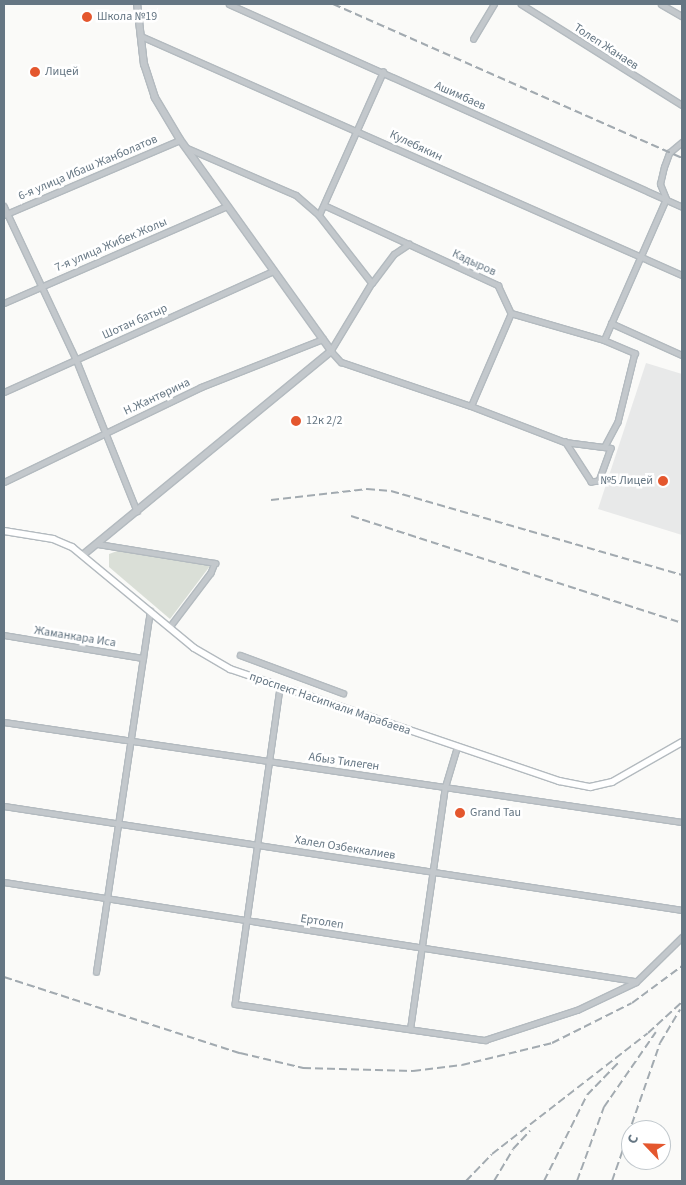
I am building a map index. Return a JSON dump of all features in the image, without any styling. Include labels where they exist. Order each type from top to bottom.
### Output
[{"type":"main road","name":"проспект Насипкали Марабаева","points":[[4,531],[53,539],[83,555],[150,611],[216,662],[280,688],[559,781],[590,787],[628,776],[682,742]]},
{"type":"street","points":[[137,4],[147,79],[180,140],[331,351],[342,362],[472,406],[565,442],[611,448],[595,484],[591,482],[565,442]]},
{"type":"street","name":"Ашимбаев","points":[[229,4],[682,207]]},
{"type":"street","points":[[473,39],[494,4]]},
{"type":"street","name":"Толеп Жанаев","points":[[521,4],[682,105]]},
{"type":"street","points":[[660,4],[682,16]]},
{"type":"street","name":"Кулебякин","points":[[141,36],[682,275]]},
{"type":"street","points":[[319,215],[383,72]]},
{"type":"street","name":"6-я улица Ибаш Жанболатов","points":[[5,214],[180,140]]},
{"type":"street","points":[[604,340],[639,256],[666,200],[660,184],[669,153],[682,142]]},
{"type":"street","points":[[184,146],[281,187],[319,215],[372,283]]},
{"type":"street","name":"Кадыров","points":[[324,205],[498,285],[511,313]]},
{"type":"street","points":[[4,206],[5,214],[42,286],[76,359],[137,511]]},
{"type":"street","name":"7-я улица Жибек Жолы","points":[[4,303],[227,206]]},
{"type":"street","points":[[83,555],[331,351],[372,283],[394,254],[409,244]]},
{"type":"street","name":"Шотан батыр","points":[[4,392],[274,271]]},
{"type":"street","points":[[472,406],[511,313],[604,340],[635,353],[618,422],[605,446]]},
{"type":"street","points":[[611,323],[682,355]]},
{"type":"street","name":"Н.Жантөрина","points":[[4,482],[201,387],[322,339]]},
{"type":"street","points":[[98,544],[215,563],[211,573],[170,627]]},
{"type":"street","points":[[96,972],[150,611]]},
{"type":"street","name":"Жаманкара Иса","points":[[4,635],[144,658]]},
{"type":"street","points":[[240,656],[343,693]]},
{"type":"street","points":[[280,688],[235,1004],[485,1040],[577,1010],[636,982],[682,937]]},
{"type":"street","name":"Абыз Тилеген","points":[[4,722],[682,822]]},
{"type":"street","points":[[410,1029],[444,787],[457,747]]},
{"type":"street","name":"Халел Озбеккалиев","points":[[4,806],[682,910]]},
{"type":"street","name":"Ертолеп","points":[[4,882],[636,982]]},
{"type":"shaded area","points":[[646,363],[682,374],[682,535],[598,509]]},
{"type":"shaded area","points":[[120,550],[210,564],[210,566],[170,619],[109,567],[109,554]]},
{"type":"railway","points":[[333,4],[682,158]]},
{"type":"railway","points":[[271,500],[367,489],[391,491],[682,575]]},
{"type":"railway","points":[[351,516],[682,623]]},
{"type":"railway","points":[[4,977],[240,1053],[303,1068],[413,1071],[462,1065],[552,1043],[632,1003],[682,966]]},
{"type":"railway","points":[[466,1181],[492,1154],[648,1033],[682,1002]]},
{"type":"railway","points":[[612,1181],[660,1043],[680,1010]]},
{"type":"railway","points":[[577,1181],[604,1107],[656,1032]]},
{"type":"railway","points":[[544,1181],[587,1095],[619,1062]]},
{"type":"railway","points":[[494,1181],[513,1149],[530,1131]]},
{"type":"place","name":"Школа №19","points":[[87,17]]},
{"type":"place","name":"Лицей","points":[[35,72]]},
{"type":"place","name":"12к 2/2","points":[[296,421]]},
{"type":"place","name":"№5 Лицей","points":[[663,481]]},
{"type":"place","name":"Grand Tau","points":[[460,813]]}]
